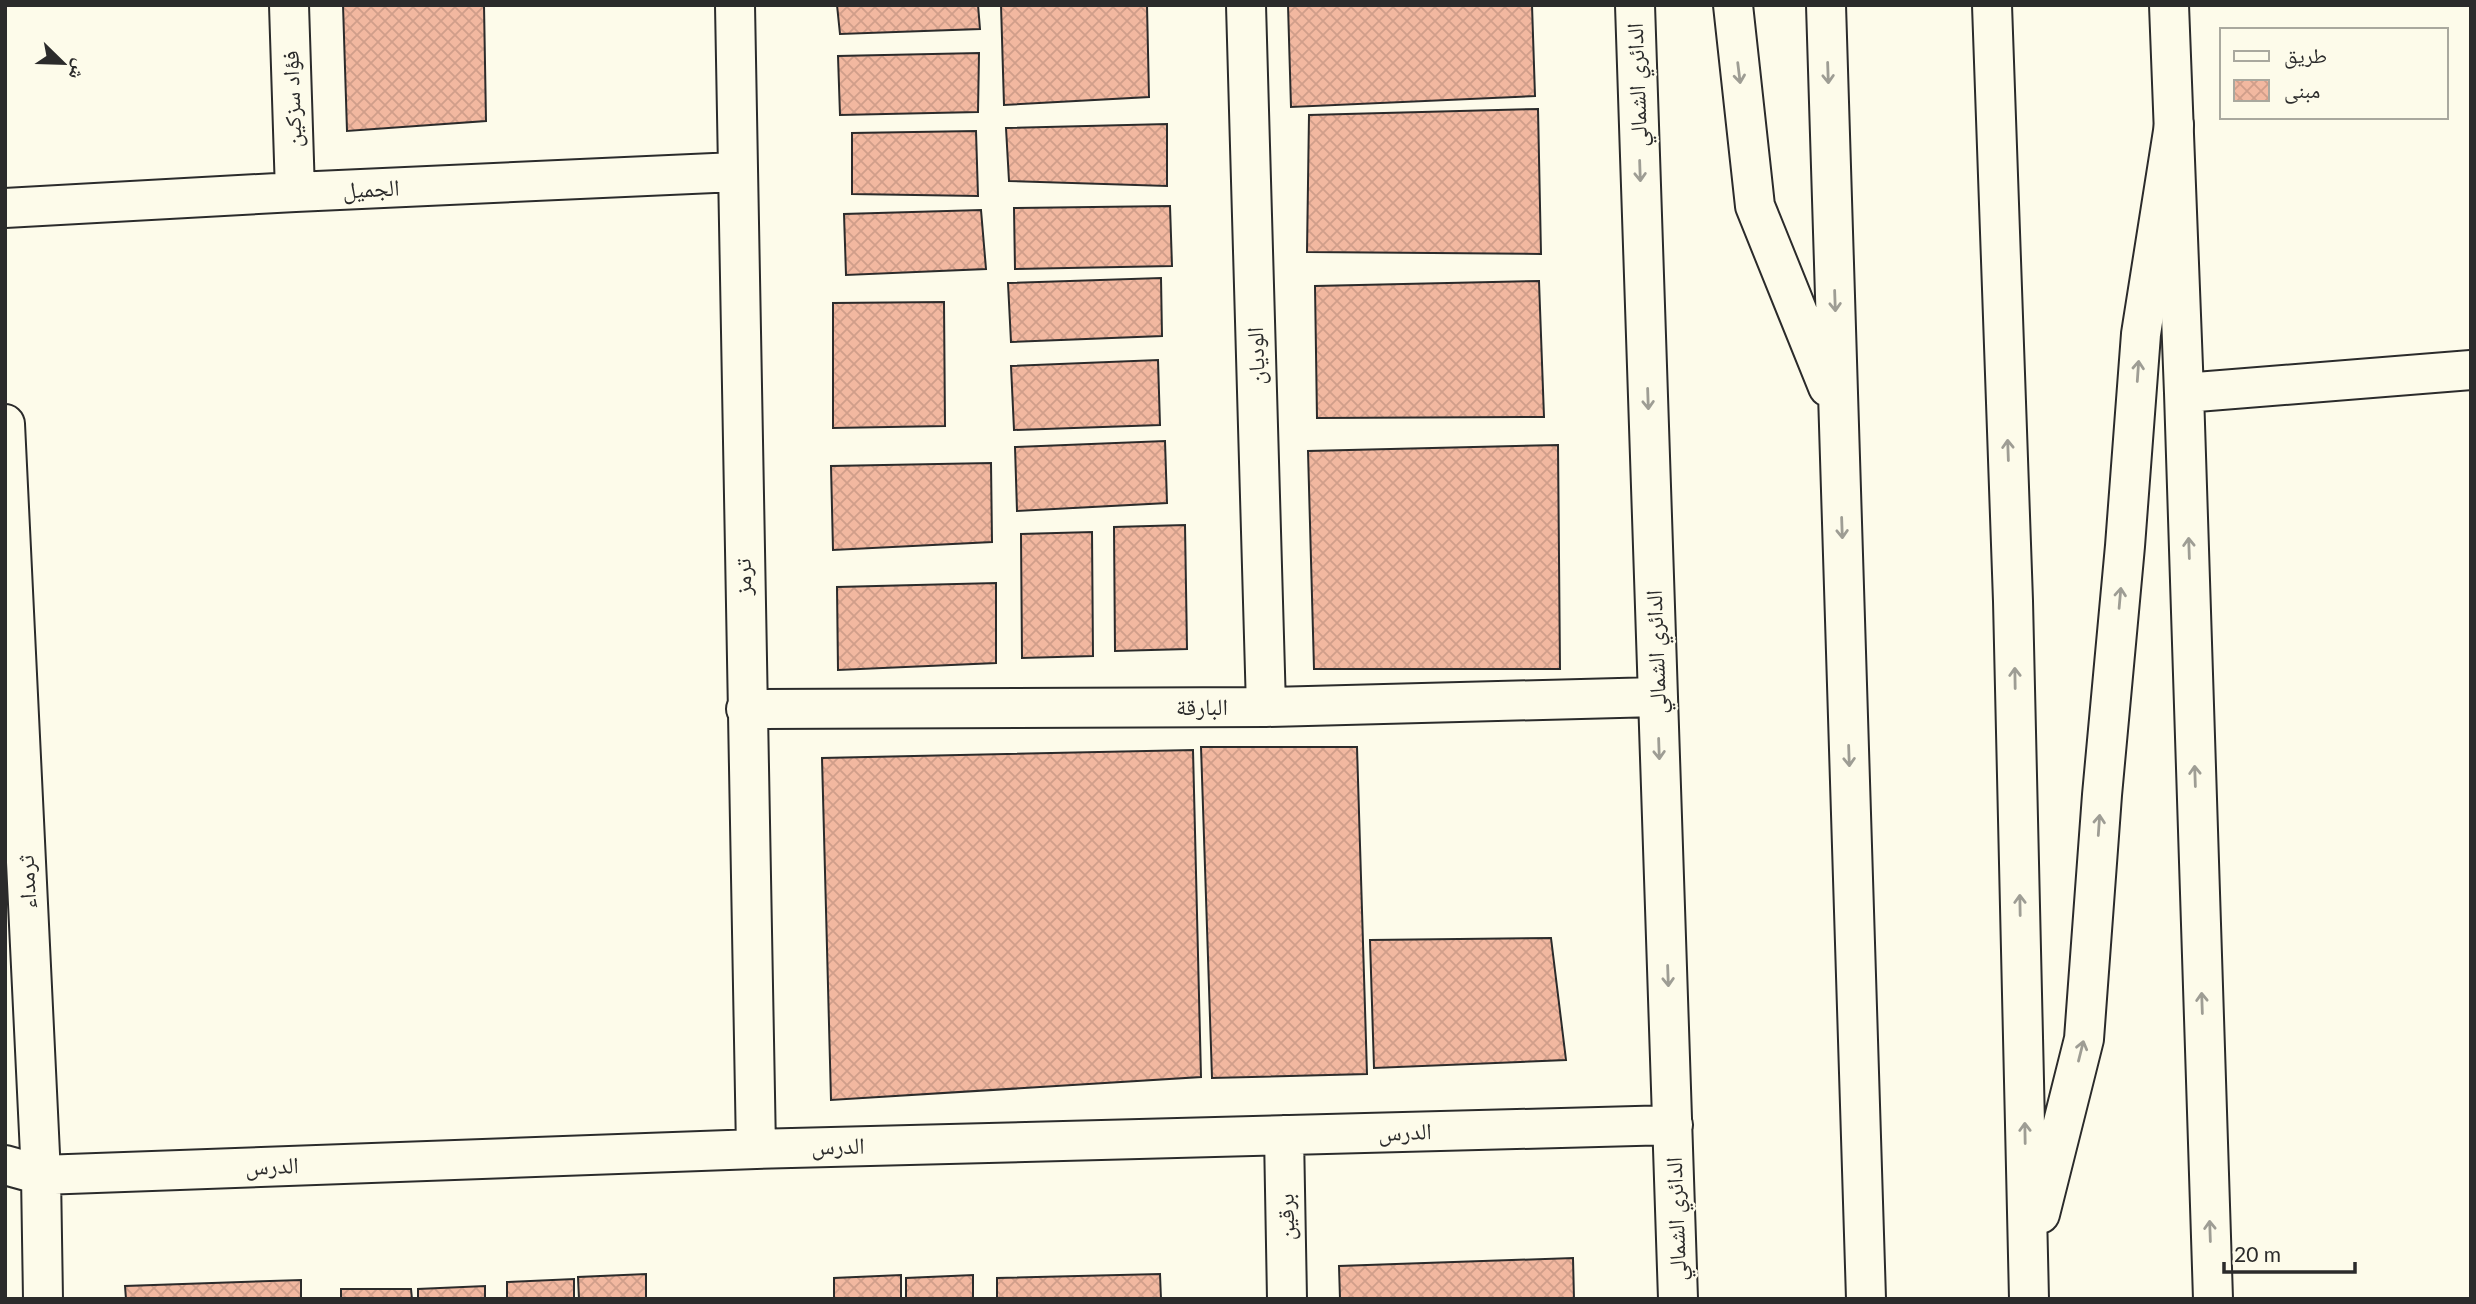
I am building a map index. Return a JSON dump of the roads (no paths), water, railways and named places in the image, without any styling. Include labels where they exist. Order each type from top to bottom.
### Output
[{"type":"main road","name":"فؤاد سزكين","points":[[289,5],[295,192]]},
{"type":"main road","name":"ترمز","points":[[734,5],[756,1149]]},
{"type":"main road","name":"الوديان","points":[[1246,5],[1266,707]]},
{"type":"main road","name":"الدائري الشمالي","points":[[1634,5],[1678,1299]]},
{"type":"main road","points":[[1733,5],[1755,206],[1838,411]]},
{"type":"main road","points":[[1826,5],[1866,1299]]},
{"type":"main road","points":[[1992,5],[2013,601],[2029,1299]]},
{"type":"main road","points":[[2169,5],[2213,1299]]},
{"type":"main road","points":[[2028,1260],[2084,1039],[2141,334],[2174,125]]},
{"type":"main road","name":"الجميل","points":[[5,208],[736,172]]},
{"type":"main road","points":[[2184,393],[2471,370]]},
{"type":"main road","name":"ثرمداء","points":[[5,424],[41,1175],[43,1299]]},
{"type":"main road","name":"البارقة","points":[[746,709],[1266,707],[1657,697]]},
{"type":"main road","name":"الدرس","points":[[5,1165],[41,1175],[756,1149],[1673,1125]]},
{"type":"main road","name":"برقين","points":[[1284,1135],[1287,1299]]}]
